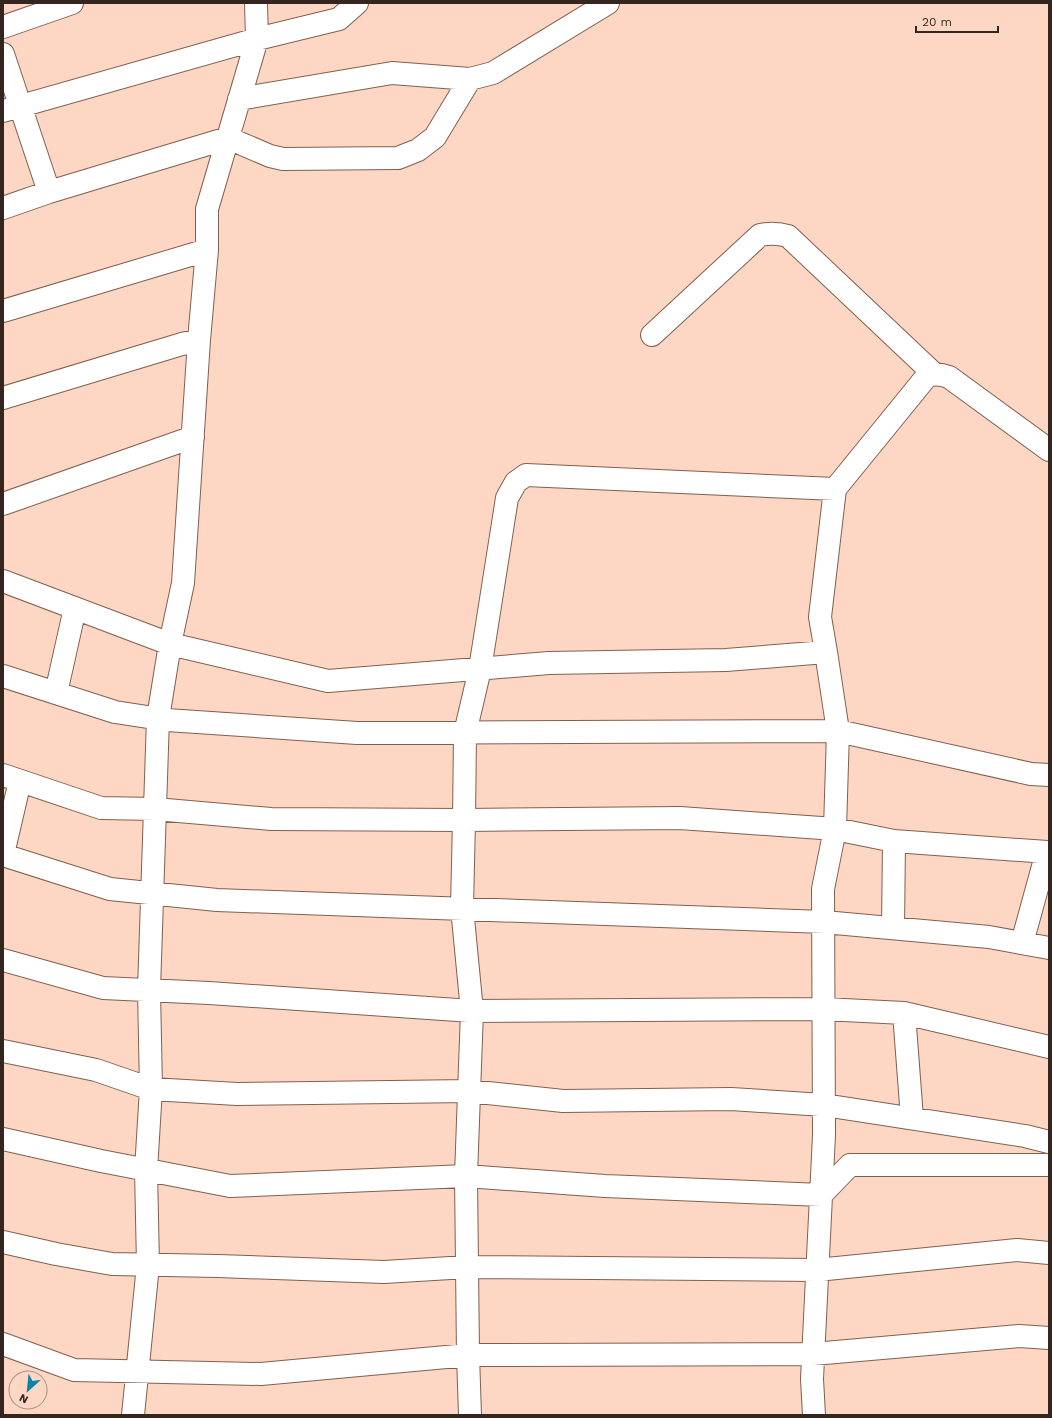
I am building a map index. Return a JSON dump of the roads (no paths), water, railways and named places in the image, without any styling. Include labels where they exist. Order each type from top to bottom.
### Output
[{"type":"street","points":[[3,27],[72,3]]},
{"type":"street","points":[[133,1415],[148,1264],[146,1170],[151,1089],[149,990],[158,718],[182,583],[199,340],[207,250],[207,209],[257,39],[256,3]]},
{"type":"street","points":[[12,109],[257,39],[339,19],[358,3]]},
{"type":"street","points":[[239,99],[392,73],[470,79],[493,73],[608,3]]},
{"type":"street","points":[[3,54],[12,109],[49,192]]},
{"type":"street","points":[[3,208],[49,192],[228,138],[270,156],[284,159],[398,158],[418,150],[435,137],[470,79]]},
{"type":"street","points":[[652,335],[760,235],[768,233],[779,234],[788,236],[933,373]]},
{"type":"street","points":[[3,311],[207,250]]},
{"type":"street","points":[[3,398],[199,340]]},
{"type":"street","points":[[814,1415],[812,1379],[824,1105],[823,889],[835,829],[838,731],[820,617],[835,489],[927,376],[933,373],[949,377],[1049,450]]},
{"type":"street","points":[[3,504],[192,437]]},
{"type":"street","points":[[470,1415],[466,1176],[472,1011],[462,908],[465,733],[480,670],[507,498],[516,482],[526,475],[835,489]]},
{"type":"street","points":[[3,581],[170,644],[328,681],[480,670],[549,663],[726,660],[826,652]]},
{"type":"street","points":[[56,693],[75,608]]},
{"type":"street","points":[[3,676],[115,712],[167,720],[357,733],[838,731],[1031,774],[1049,775]]},
{"type":"street","points":[[1022,943],[1048,852],[894,841],[835,829],[680,818],[464,820],[271,819],[155,809],[101,808],[12,778],[3,855],[110,888],[217,900],[824,922],[893,927],[989,937],[1049,948]]},
{"type":"street","points":[[893,927],[894,841]]},
{"type":"street","points":[[3,960],[103,988],[217,993],[472,1011],[824,1009],[904,1014],[1049,1047]]},
{"type":"street","points":[[904,1014],[912,1118]]},
{"type":"street","points":[[3,1051],[96,1070],[151,1089],[237,1094],[469,1091],[564,1101],[731,1099],[824,1105],[1025,1136],[1049,1142]]},
{"type":"street","points":[[3,1139],[101,1161],[230,1186],[466,1176],[604,1186],[821,1195],[850,1165],[1049,1165]]},
{"type":"street","points":[[3,1242],[56,1254],[112,1264],[384,1272],[467,1267],[817,1270],[1016,1250],[1049,1253]]},
{"type":"street","points":[[3,1344],[74,1370],[261,1374],[468,1355],[813,1354],[1019,1336],[1048,1340]]}]
